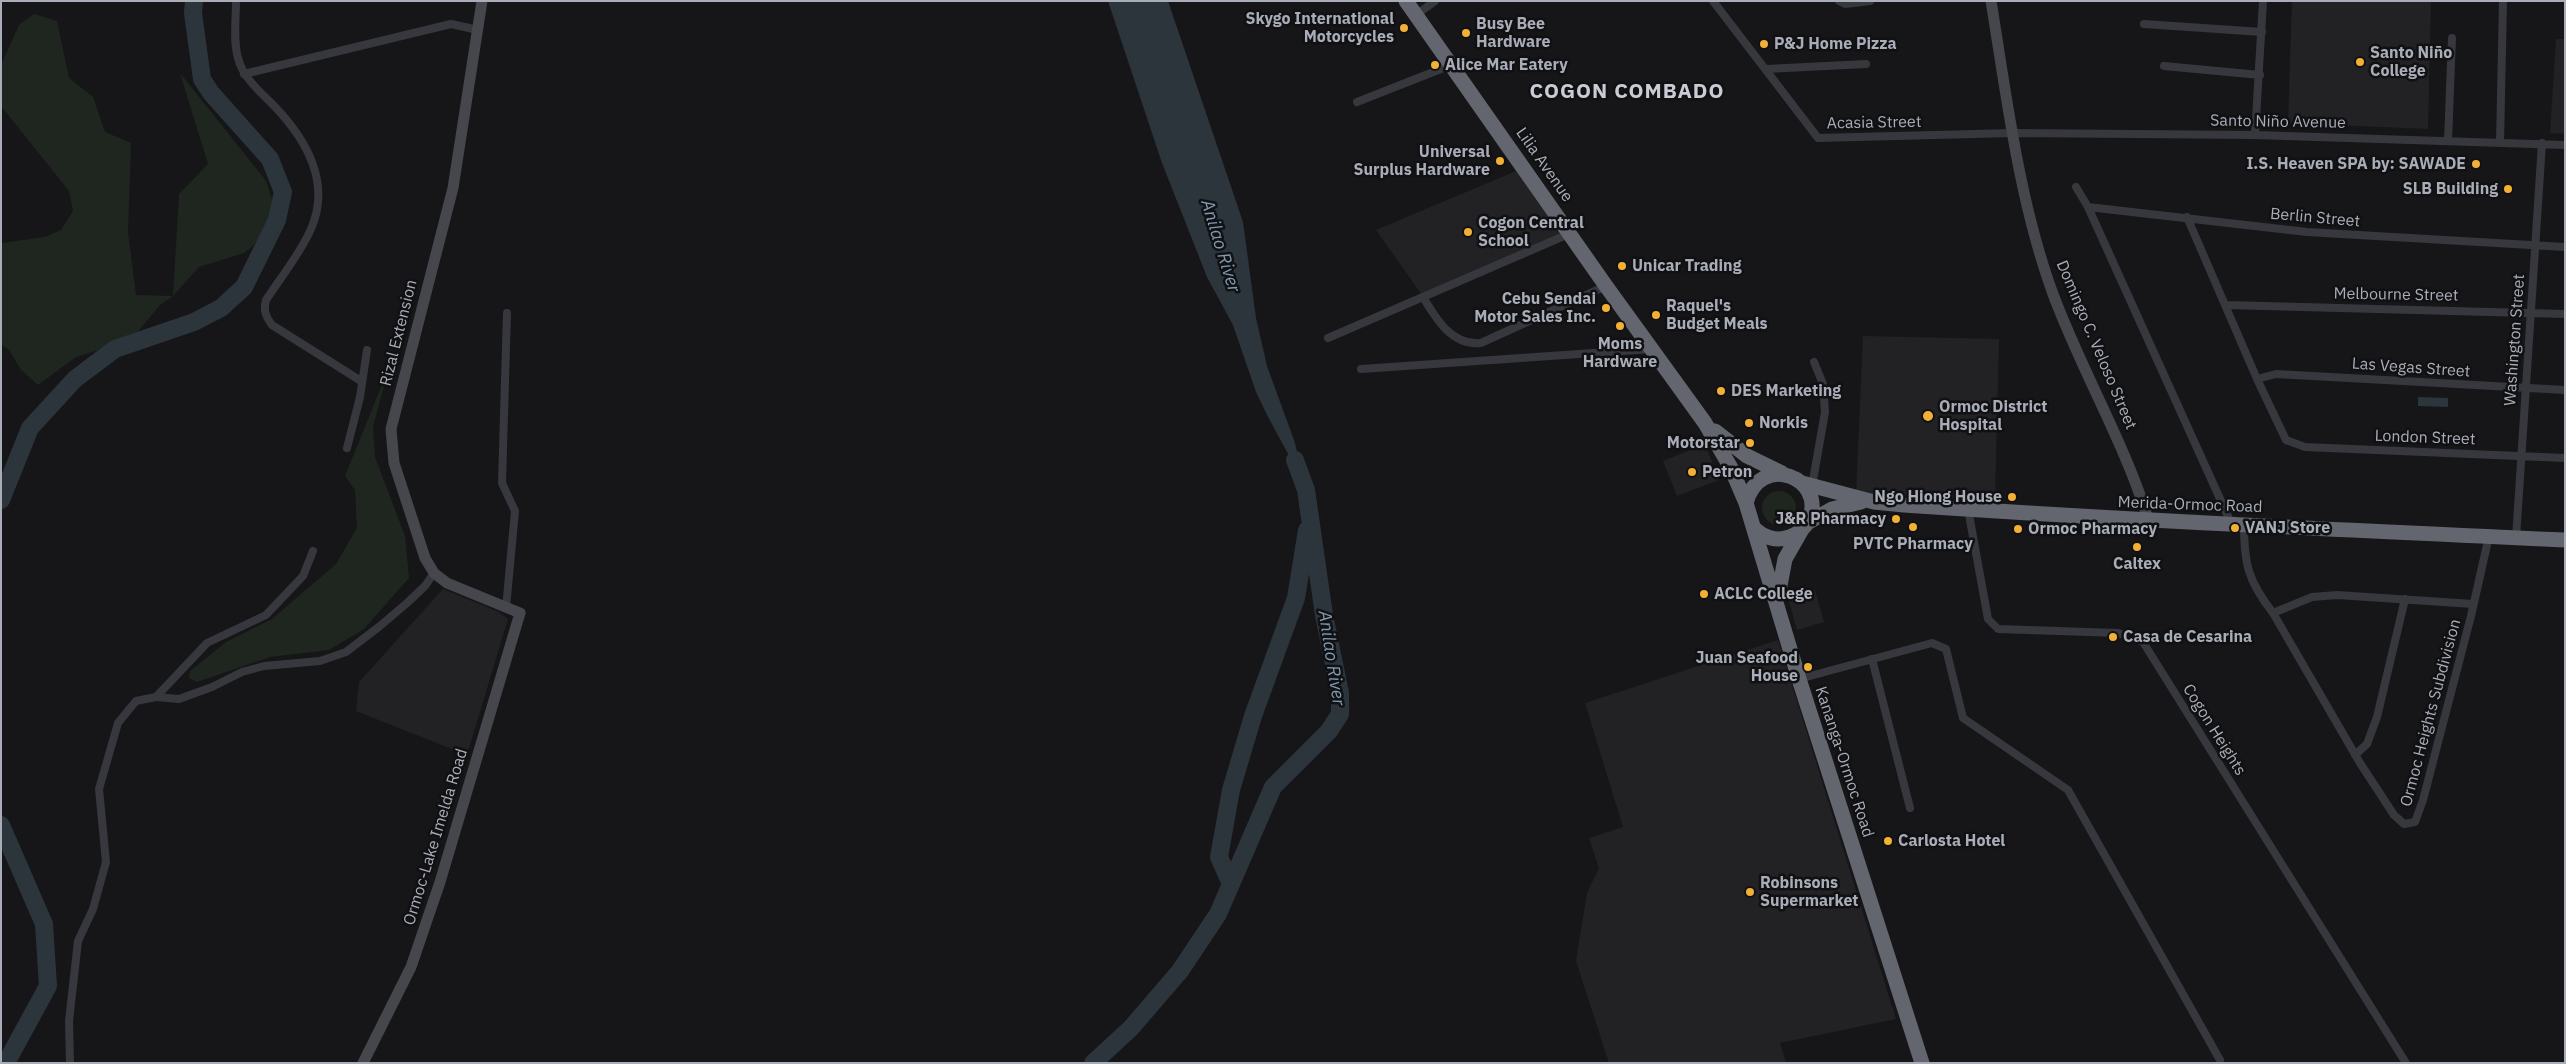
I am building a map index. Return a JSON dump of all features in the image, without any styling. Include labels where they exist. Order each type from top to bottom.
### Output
[{"type":"highway","name":"Lilia Avenue","points":[[1406,1],[1571,233],[1606,286],[1706,423]]},
{"type":"highway","points":[[1706,423],[1747,456],[1807,485],[1812,506],[1804,526],[1783,565],[1777,602]]},
{"type":"highway","points":[[1706,423],[1731,468],[1754,528],[1766,537],[1781,539],[1804,526]]},
{"type":"highway","points":[[1746,503],[1753,486],[1759,480],[1776,474],[1785,474]]},
{"type":"highway","name":"Merida-Ormoc Road","points":[[1807,485],[1874,502],[1968,509],[2149,522],[2237,524],[2565,540]]},
{"type":"highway","name":"Merida-Ormoc Road","points":[[1804,526],[1823,512],[1840,506],[1874,502]]},
{"type":"highway","name":"Kananga-Ormoc Road","points":[[1754,528],[1799,680],[1922,1063]]},
{"type":"street","points":[[236,1],[237,58],[244,74],[302,138],[312,157],[317,176],[316,212],[311,229],[266,300],[264,308],[266,318],[272,325],[362,381]]},
{"type":"street","name":"Rizal Extension","points":[[482,1],[453,188],[390,429],[394,463],[425,558],[434,573],[446,583],[520,612]]},
{"type":"street","points":[[1416,15],[1435,1]]},
{"type":"street","name":"Acasia Street","points":[[1713,1],[1818,138],[2013,133]]},
{"type":"street","points":[[1839,1],[1845,4],[1870,1]]},
{"type":"street","name":"Domingo C. Veloso Street","points":[[1991,1],[2013,133],[2033,232],[2054,295],[2138,486],[2149,522]]},
{"type":"street","points":[[2255,135],[2263,1]]},
{"type":"street","points":[[2500,142],[2503,1]]},
{"type":"street","points":[[244,74],[451,24],[478,30]]},
{"type":"street","points":[[2144,24],[2262,32]]},
{"type":"street","points":[[2448,141],[2452,38]]},
{"type":"street","points":[[1766,69],[1866,64]]},
{"type":"street","points":[[1357,102],[1452,65]]},
{"type":"street","points":[[2164,66],[2260,75]]},
{"type":"street","name":"Santo Niño Avenue","points":[[2013,133],[2255,135],[2565,145]]},
{"type":"street","name":"Washington Street","points":[[2516,538],[2542,143]]},
{"type":"street","points":[[2076,187],[2088,207],[2237,524]]},
{"type":"street","name":"Berlin Street","points":[[2088,207],[2307,232],[2565,247]]},
{"type":"street","points":[[2187,217],[2227,305],[2257,379]]},
{"type":"street","points":[[1328,338],[1571,233]]},
{"type":"street","points":[[1423,297],[1434,316],[1447,330],[1461,341],[1472,344],[1480,343],[1606,286]]},
{"type":"street","name":"Melbourne Street","points":[[2227,305],[2565,314]]},
{"type":"street","points":[[506,608],[515,511],[502,482],[507,313]]},
{"type":"street","points":[[1361,369],[1652,349]]},
{"type":"street","points":[[347,448],[367,350]]},
{"type":"street","points":[[1807,485],[1825,412],[1823,384],[1814,362]]},
{"type":"street","name":"Las Vegas Street","points":[[2257,379],[2276,374],[2565,390]]},
{"type":"street","name":"London Street","points":[[2257,379],[2286,440],[2305,447],[2565,458]]},
{"type":"street","name":"Cogon Heights","points":[[1968,509],[1988,619],[1998,629],[2118,633],[2142,642],[2406,1063]]},
{"type":"street","name":"Ormoc Heights Subdivision","points":[[2237,524],[2244,558],[2257,592],[2273,613],[2355,755],[2394,815],[2404,824],[2415,822],[2473,604],[2488,536]]},
{"type":"street","points":[[156,697],[207,643],[266,615],[303,576],[313,551]]},
{"type":"street","points":[[70,1063],[69,1021],[78,941],[93,909],[106,862],[99,790],[118,723],[136,701],[156,697],[179,699],[212,687],[242,672],[264,666],[320,661],[346,652],[407,603],[425,586],[434,573]]},
{"type":"street","name":"Ormoc Heights Subdivision","points":[[2273,613],[2312,597],[2337,595],[2473,604]]},
{"type":"street","points":[[2355,755],[2367,744],[2377,717],[2405,598]]},
{"type":"street","name":"Ormoc-Lake Imelda Road","points":[[363,1063],[411,968],[440,882],[520,612]]},
{"type":"street","points":[[1799,680],[1932,643],[1946,649],[1963,718],[2068,790],[2220,1060]]},
{"type":"street","points":[[1872,659],[1910,808]]},
{"type":"shaded area","name":"Santo Niño College","points":[[2292,1],[2431,1],[2428,129],[2288,123]]},
{"type":"shaded area","points":[[34,14],[57,21],[69,78],[93,97],[105,132],[131,143],[128,232],[136,295],[173,296],[160,305],[131,340],[76,357],[38,385],[21,370],[9,350],[1,344],[1,243],[45,237],[61,230],[73,211],[69,191],[1,106],[1,65],[19,25]]},
{"type":"shaded area","points":[[2556,39],[2565,39],[2565,134],[2550,133]]},
{"type":"shaded area","points":[[180,73],[267,182],[273,203],[268,227],[254,245],[244,253],[199,267],[173,296],[179,194],[208,164]]},
{"type":"shaded area","name":"Cogon Central School","points":[[1516,171],[1560,234],[1422,295],[1376,230]]},
{"type":"shaded area","name":"Ormoc District Hospital","points":[[1863,336],[1999,339],[1995,499],[1856,494]]},
{"type":"shaded area","points":[[388,370],[373,427],[375,457],[405,536],[409,578],[364,629],[329,650],[270,657],[197,682],[189,678],[190,671],[226,642],[272,619],[336,564],[357,528],[355,490],[345,476]]},
{"type":"shaded area","points":[[1705,444],[1719,480],[1677,496],[1663,461]]},
{"type":"shaded area","points":[[1779,491],[1786,492],[1791,496],[1795,501],[1795,515],[1791,520],[1786,524],[1779,525],[1772,524],[1767,520],[1763,515],[1762,508],[1763,501],[1767,496],[1772,492]]},
{"type":"shaded area","points":[[443,589],[499,612],[508,619],[467,755],[356,711],[359,682]]},
{"type":"shaded area","points":[[1815,590],[1824,622],[1797,630],[1788,598]]},
{"type":"shaded area","points":[[1778,640],[1896,1019],[1780,1043],[1786,1063],[1609,1063],[1576,961],[1587,893],[1599,868],[1589,838],[1623,827],[1585,703]]},
{"type":"water","points":[[1108,1],[1168,1],[1243,222],[1256,318],[1267,366],[1295,443],[1305,485],[1256,392],[1233,325],[1207,277],[1162,163]]},
{"type":"water","points":[[2418,397],[2448,398],[2448,407],[2418,406]]},
{"type":"waterway","points":[[1,500],[30,428],[75,379],[115,349],[194,322],[221,308],[244,287],[277,220],[283,192],[270,159],[211,93],[202,79],[193,13],[194,1]]},
{"type":"waterway","name":"Anilao River","points":[[1093,1063],[1131,1028],[1180,971],[1218,914],[1273,787],[1329,731],[1340,714],[1340,693],[1324,615],[1306,490],[1295,460]]},
{"type":"waterway","name":"Anilao River","points":[[1230,882],[1219,857],[1231,790],[1253,716],[1296,598],[1307,530]]},
{"type":"waterway","points":[[1,825],[44,924],[48,986],[6,1063]]},
{"type":"place","name":"Skygo International Motorcycles","points":[[1404,28]]},
{"type":"place","name":"Busy Bee Hardware","points":[[1466,33]]},
{"type":"place","name":"P&J Home Pizza","points":[[1764,44]]},
{"type":"place","name":"Santo Niño College","points":[[2360,62]]},
{"type":"place","name":"Alice Mar Eatery","points":[[1435,65]]},
{"type":"place","name":"Universal Surplus Hardware","points":[[1500,161]]},
{"type":"place","name":"I.S. Heaven SPA by: SAWADE","points":[[2476,164]]},
{"type":"place","name":"SLB Building","points":[[2508,189]]},
{"type":"place","name":"Cogon Central School","points":[[1468,232]]},
{"type":"place","name":"Unicar Trading","points":[[1622,266]]},
{"type":"place","name":"Cebu Sendai Motor Sales Inc.","points":[[1606,308]]},
{"type":"place","name":"Raquel's Budget Meals","points":[[1656,315]]},
{"type":"place","name":"Moms Hardware","points":[[1620,326]]},
{"type":"place","name":"DES Marketing","points":[[1721,391]]},
{"type":"place","name":"Ormoc District Hospital","points":[[1928,416]]},
{"type":"place","name":"Norkis","points":[[1749,423]]},
{"type":"place","name":"Motorstar","points":[[1750,443]]},
{"type":"place","name":"Petron","points":[[1692,472]]},
{"type":"place","name":"Ngo Hiong House","points":[[2012,497]]},
{"type":"place","name":"J&R Pharmacy","points":[[1896,519]]},
{"type":"place","name":"PVTC Pharmacy","points":[[1913,527]]},
{"type":"place","name":"VANJ Store","points":[[2235,528]]},
{"type":"place","name":"Ormoc Pharmacy","points":[[2018,529]]},
{"type":"place","name":"Caltex","points":[[2137,547]]},
{"type":"place","name":"ACLC College","points":[[1704,594]]},
{"type":"place","name":"Casa de Cesarina","points":[[2113,637]]},
{"type":"place","name":"Juan Seafood House","points":[[1808,667]]},
{"type":"place","name":"Carlosta Hotel","points":[[1888,841]]},
{"type":"place","name":"Robinsons Supermarket","points":[[1750,892]]},
{"type":"district","name":"COGON COMBADO","points":[[1627,92]]}]
